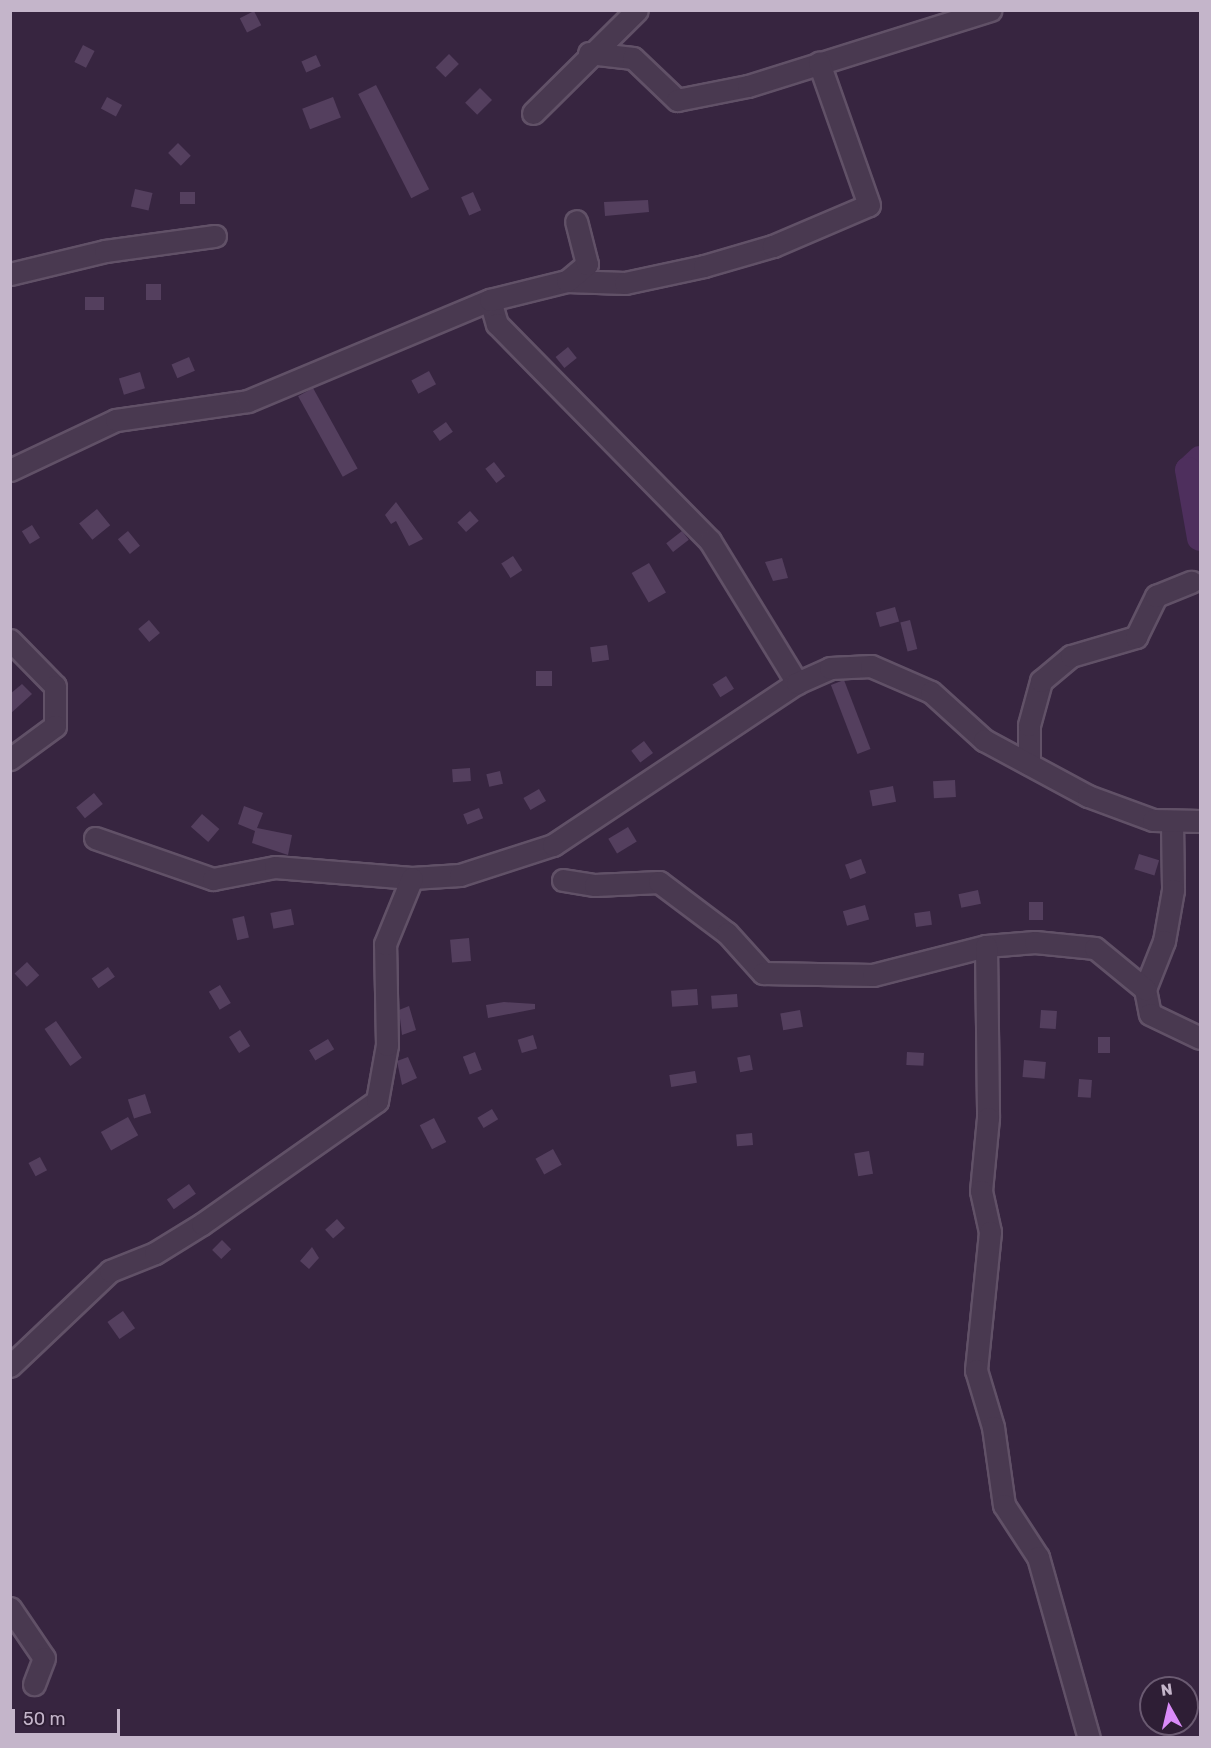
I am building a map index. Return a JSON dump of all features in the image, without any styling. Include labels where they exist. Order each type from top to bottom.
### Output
[{"type":"street","points":[[533,113],[589,53],[637,10]]},
{"type":"street","points":[[589,53],[633,58],[677,100],[748,86],[990,10]]},
{"type":"street","points":[[10,470],[116,420],[248,401],[490,300],[567,281],[625,283],[704,266],[773,246],[869,205],[819,63]]},
{"type":"street","points":[[567,281],[587,264],[576,221]]},
{"type":"street","points":[[10,274],[105,251],[215,236]]},
{"type":"street","points":[[490,300],[497,324],[710,541],[797,683]]},
{"type":"street","points":[[1029,764],[1029,725],[1041,681],[1071,656],[1136,637],[1156,596],[1191,582]]},
{"type":"street","points":[[10,639],[55,686],[56,716],[56,726],[10,759]]},
{"type":"street","points":[[95,838],[213,879],[275,867],[412,878],[460,875],[553,844],[797,683],[830,668],[871,666],[902,676],[931,692],[984,740],[1088,796],[1172,823],[1200,821]]},
{"type":"street","points":[[1172,823],[1173,890],[1164,941],[1149,966],[1145,989],[1150,1014],[1200,1038]]},
{"type":"street","points":[[10,1366],[110,1271],[155,1253],[202,1224],[377,1101],[387,1045],[385,944],[412,878]]},
{"type":"street","points":[[563,880],[595,885],[659,882],[727,933],[764,973],[873,975],[986,946],[1035,942],[1095,948],[1145,989]]},
{"type":"street","points":[[986,946],[988,1119],[981,1191],[990,1232],[977,1378],[993,1428],[1004,1505],[1038,1557],[1089,1737]]},
{"type":"street","points":[[10,1608],[44,1659],[34,1684]]},
{"type":"building","points":[[254,11],[261,25],[247,33],[240,18]]},
{"type":"building","points":[[83,45],[95,51],[86,68],[74,62]]},
{"type":"building","points":[[449,54],[459,64],[445,77],[436,67]]},
{"type":"building","points":[[316,55],[321,66],[306,72],[301,62]]},
{"type":"building","points":[[376,85],[429,189],[411,198],[358,94]]},
{"type":"building","points":[[480,88],[492,100],[477,115],[465,103]]},
{"type":"building","points":[[107,97],[122,105],[116,116],[101,108]]},
{"type":"building","points":[[333,97],[341,118],[310,129],[302,109]]},
{"type":"building","points":[[178,143],[191,156],[181,166],[168,153]]},
{"type":"building","points":[[135,189],[153,193],[148,211],[131,207]]},
{"type":"building","points":[[180,192],[195,192],[195,204],[180,204]]},
{"type":"building","points":[[473,192],[481,210],[469,216],[461,197]]},
{"type":"building","points":[[648,200],[649,212],[605,216],[604,202]]},
{"type":"building","points":[[146,284],[161,284],[161,300],[146,300]]},
{"type":"building","points":[[85,297],[104,297],[104,310],[85,310]]},
{"type":"building","points":[[568,347],[577,358],[564,368],[556,357]]},
{"type":"building","points":[[189,357],[195,371],[177,378],[172,364]]},
{"type":"building","points":[[429,371],[436,384],[418,394],[411,380]]},
{"type":"building","points":[[140,372],[145,388],[124,395],[119,378]]},
{"type":"building","points":[[313,388],[358,468],[343,477],[298,396]]},
{"type":"building","points":[[446,422],[453,432],[440,441],[433,431]]},
{"type":"building","points":[[494,462],[505,476],[496,483],[485,469]]},
{"type":"building","points":[[396,502],[423,539],[409,546],[396,521],[391,524],[385,515]]},
{"type":"building","points":[[97,509],[110,525],[92,540],[79,523]]},
{"type":"building","points":[[470,511],[479,521],[466,532],[457,522]]},
{"type":"building","points":[[32,525],[40,538],[30,544],[22,531]]},
{"type":"building","points":[[128,531],[140,546],[130,554],[118,539]]},
{"type":"building","points":[[682,531],[689,540],[673,552],[666,543]]},
{"type":"building","points":[[513,556],[522,570],[511,578],[501,564]]},
{"type":"building","points":[[782,558],[788,578],[773,581],[765,562]]},
{"type":"building","points":[[649,563],[666,592],[649,602],[632,573]]},
{"type":"building","points":[[895,607],[899,621],[880,627],[876,613]]},
{"type":"building","points":[[149,620],[160,633],[149,642],[138,629]]},
{"type":"building","points":[[910,620],[917,649],[908,652],[900,622]]},
{"type":"building","points":[[607,645],[609,660],[592,662],[590,647]]},
{"type":"building","points":[[536,671],[552,671],[552,686],[536,686]]},
{"type":"building","points":[[726,676],[734,689],[720,697],[712,684]]},
{"type":"building","points":[[844,680],[871,749],[857,754],[831,685]]},
{"type":"building","points":[[22,684],[32,694],[10,714],[10,694]]},
{"type":"building","points":[[644,741],[653,753],[640,763],[631,751]]},
{"type":"building","points":[[470,768],[471,781],[453,782],[452,769]]},
{"type":"building","points":[[500,771],[503,784],[489,787],[486,774]]},
{"type":"building","points":[[955,780],[956,797],[934,798],[933,781]]},
{"type":"building","points":[[893,786],[896,802],[872,806],[869,791]]},
{"type":"building","points":[[539,789],[546,801],[530,810],[523,798]]},
{"type":"building","points":[[94,793],[103,804],[85,818],[76,807]]},
{"type":"building","points":[[244,806],[263,813],[257,828],[292,835],[288,855],[252,843],[255,831],[238,824]]},
{"type":"building","points":[[479,808],[483,818],[467,825],[463,814]]},
{"type":"building","points":[[202,814],[219,829],[208,842],[191,827]]},
{"type":"building","points":[[628,827],[637,842],[617,853],[608,839]]},
{"type":"building","points":[[1139,854],[1159,860],[1154,875],[1134,869]]},
{"type":"building","points":[[861,859],[866,873],[850,879],[845,865]]},
{"type":"building","points":[[978,890],[981,904],[961,908],[958,894]]},
{"type":"building","points":[[1029,902],[1043,902],[1043,920],[1029,920]]},
{"type":"building","points":[[865,905],[869,919],[847,926],[843,911]]},
{"type":"building","points":[[291,909],[294,925],[273,929],[270,913]]},
{"type":"building","points":[[930,911],[932,925],[916,927],[914,913]]},
{"type":"building","points":[[244,916],[249,937],[237,940],[232,919]]},
{"type":"building","points":[[469,938],[471,961],[452,963],[450,940]]},
{"type":"building","points":[[27,962],[39,975],[27,987],[15,974]]},
{"type":"building","points":[[108,967],[115,977],[98,988],[92,978]]},
{"type":"building","points":[[220,985],[231,1003],[220,1010],[209,992]]},
{"type":"building","points":[[697,989],[698,1005],[672,1007],[671,991]]},
{"type":"building","points":[[737,994],[738,1007],[712,1009],[711,996]]},
{"type":"building","points":[[504,1002],[535,1004],[535,1009],[488,1018],[486,1005]]},
{"type":"building","points":[[409,1006],[416,1030],[402,1035],[399,1010]]},
{"type":"building","points":[[800,1010],[803,1027],[783,1030],[780,1013]]},
{"type":"building","points":[[1041,1010],[1057,1011],[1056,1029],[1040,1028]]},
{"type":"building","points":[[56,1021],[82,1058],[70,1066],[45,1029]]},
{"type":"building","points":[[240,1030],[250,1046],[239,1053],[229,1037]]},
{"type":"building","points":[[533,1035],[537,1048],[522,1053],[518,1040]]},
{"type":"building","points":[[1098,1037],[1110,1037],[1110,1053],[1098,1053]]},
{"type":"building","points":[[328,1039],[334,1049],[315,1061],[309,1050]]},
{"type":"building","points":[[475,1052],[482,1070],[470,1074],[463,1057]]},
{"type":"building","points":[[907,1052],[924,1053],[923,1066],[906,1065]]},
{"type":"building","points":[[750,1055],[753,1070],[740,1072],[737,1057]]},
{"type":"building","points":[[408,1057],[417,1078],[402,1085],[397,1061]]},
{"type":"building","points":[[1024,1060],[1046,1062],[1044,1079],[1023,1077]]},
{"type":"building","points":[[695,1071],[697,1083],[671,1087],[669,1075]]},
{"type":"building","points":[[1079,1079],[1092,1080],[1091,1098],[1078,1097]]},
{"type":"building","points":[[145,1094],[151,1113],[134,1119],[128,1100]]},
{"type":"building","points":[[492,1109],[498,1119],[484,1128],[477,1118]]},
{"type":"building","points":[[128,1117],[138,1135],[111,1150],[101,1132]]},
{"type":"building","points":[[434,1118],[446,1142],[432,1149],[420,1125]]},
{"type":"building","points":[[752,1133],[753,1145],[737,1146],[736,1134]]},
{"type":"building","points":[[553,1149],[562,1165],[544,1174],[536,1159]]},
{"type":"building","points":[[869,1151],[873,1174],[858,1176],[854,1154]]},
{"type":"building","points":[[40,1157],[47,1170],[36,1176],[29,1163]]},
{"type":"building","points":[[189,1184],[196,1194],[174,1209],[167,1199]]},
{"type":"building","points":[[337,1219],[345,1228],[333,1239],[325,1230]]},
{"type":"building","points":[[222,1240],[231,1249],[221,1259],[212,1250]]},
{"type":"building","points":[[312,1247],[319,1258],[309,1269],[300,1261]]},
{"type":"building","points":[[123,1311],[135,1328],[119,1339],[107,1322]]},
{"type":"waterway","points":[[1200,459],[1188,470],[1200,538]]}]
